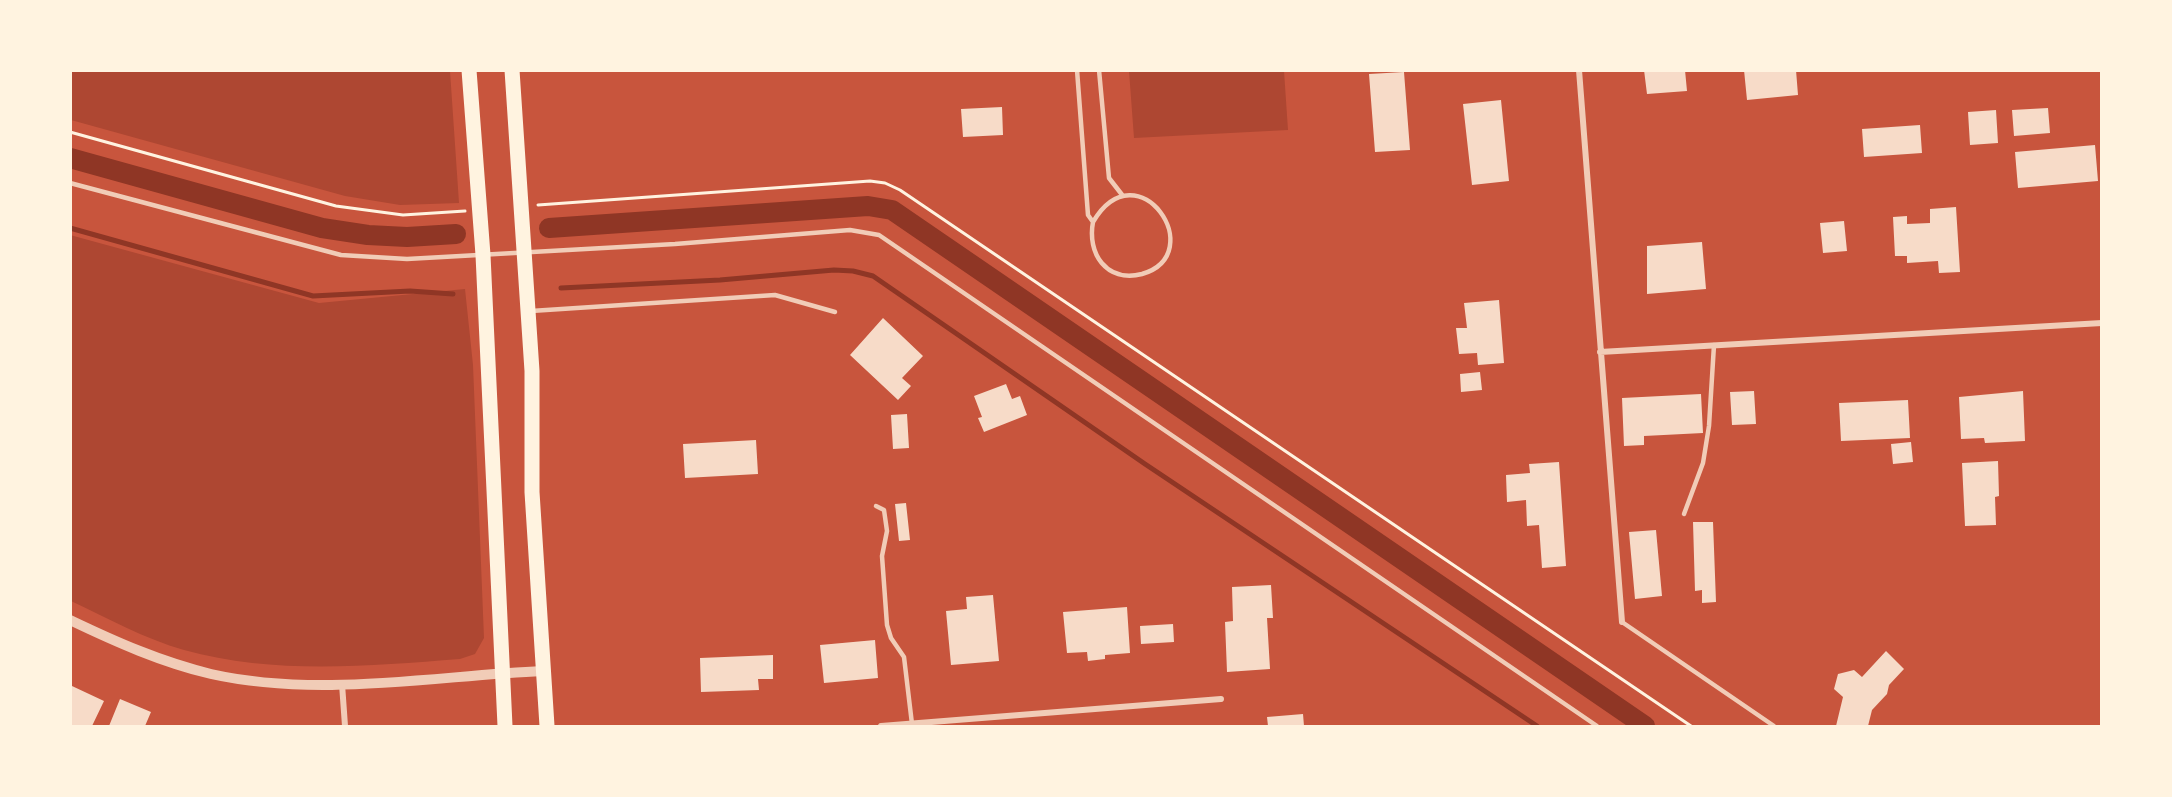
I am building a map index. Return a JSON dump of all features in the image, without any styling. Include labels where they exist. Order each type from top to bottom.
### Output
[{"type":"main road","points":[[469,70],[483,255],[505,726]]},
{"type":"main road","points":[[512,70],[532,371],[532,492],[547,726]]},
{"type":"street","points":[[1579,70],[1599,352],[1622,622]]},
{"type":"street","points":[[1599,352],[2102,323]]},
{"type":"street","points":[[70,620],[140,652],[212,674],[286,685],[342,684],[543,671]]},
{"type":"street","points":[[342,684],[345,726]]},
{"type":"street","points":[[881,726],[1221,699]]},
{"type":"lane","points":[[1077,70],[1088,215],[1093,222]]},
{"type":"lane","points":[[1099,70],[1109,178],[1123,196]]},
{"type":"lane","points":[[70,183],[341,255],[407,259],[850,230],[879,235],[1597,726]]},
{"type":"lane","points":[[1123,196],[1137,196],[1149,200],[1166,218],[1170,242],[1158,264],[1148,272],[1122,275],[1110,270],[1100,261],[1093,249],[1091,235],[1093,222],[1100,210],[1110,201],[1123,196]]},
{"type":"lane","points":[[528,311],[776,295],[835,312]]},
{"type":"lane","points":[[1684,514],[1703,462],[1709,426],[1714,345]]},
{"type":"lane","points":[[876,506],[884,510],[887,521],[882,556],[887,625],[891,638],[904,657],[912,724]]},
{"type":"lane","points":[[1622,622],[1774,726]]},
{"type":"path","points":[[70,132],[347,208],[403,215],[479,210]]},
{"type":"path","points":[[522,207],[858,182],[885,183],[900,190],[1138,350],[1691,726]]},
{"type":"shaded area","points":[[70,71],[450,71],[459,203],[400,205],[345,196],[71,120]]},
{"type":"shaded area","points":[[1129,71],[1284,71],[1288,130],[1134,138]]},
{"type":"shaded area","points":[[70,235],[319,303],[465,289],[473,365],[484,638],[475,654],[460,659],[356,666],[287,666],[252,663],[218,658],[169,645],[126,628],[71,601]]},
{"type":"building","points":[[1644,70],[1685,70],[1687,91],[1647,94]]},
{"type":"building","points":[[1744,70],[1796,70],[1798,95],[1747,100]]},
{"type":"building","points":[[1404,72],[1410,150],[1375,152],[1369,74]]},
{"type":"building","points":[[1501,100],[1509,181],[1472,185],[1463,104]]},
{"type":"building","points":[[1002,107],[1003,135],[963,137],[961,109]]},
{"type":"building","points":[[2048,108],[2050,133],[2014,136],[2012,110]]},
{"type":"building","points":[[1996,110],[1998,143],[1970,145],[1968,112]]},
{"type":"building","points":[[1920,125],[1922,153],[1864,157],[1862,129]]},
{"type":"building","points":[[2095,145],[2098,181],[2018,188],[2015,152]]},
{"type":"building","points":[[1956,207],[1960,272],[1939,273],[1938,261],[1907,263],[1907,256],[1895,256],[1893,217],[1907,216],[1907,224],[1930,223],[1930,209]]},
{"type":"building","points":[[1844,221],[1847,251],[1823,253],[1820,223]]},
{"type":"building","points":[[1702,242],[1706,289],[1647,294],[1647,246]]},
{"type":"building","points":[[1499,300],[1504,363],[1478,365],[1477,353],[1459,354],[1456,328],[1467,328],[1464,303]]},
{"type":"building","points":[[883,318],[923,356],[902,378],[911,386],[898,400],[850,355]]},
{"type":"building","points":[[1480,372],[1482,390],[1461,392],[1460,374]]},
{"type":"building","points":[[1006,384],[1012,399],[1020,396],[1027,415],[984,432],[978,418],[982,417],[974,396]]},
{"type":"building","points":[[1754,391],[1756,424],[1732,425],[1730,392]]},
{"type":"building","points":[[2023,391],[2025,441],[1985,443],[1984,438],[1961,439],[1959,397]]},
{"type":"building","points":[[1701,394],[1703,433],[1644,436],[1644,445],[1624,446],[1622,398]]},
{"type":"building","points":[[1908,400],[1910,438],[1841,441],[1839,403]]},
{"type":"building","points":[[907,414],[909,448],[893,449],[891,415]]},
{"type":"building","points":[[756,440],[758,474],[685,478],[683,444]]},
{"type":"building","points":[[1911,442],[1913,462],[1893,464],[1891,444]]},
{"type":"building","points":[[1998,461],[1999,496],[1995,497],[1996,525],[1965,526],[1962,463]]},
{"type":"building","points":[[1559,462],[1566,566],[1542,568],[1539,525],[1527,526],[1526,500],[1507,502],[1506,475],[1530,473],[1529,464]]},
{"type":"building","points":[[906,503],[910,540],[899,541],[895,504]]},
{"type":"building","points":[[1693,522],[1713,522],[1716,602],[1702,603],[1702,590],[1695,591]]},
{"type":"building","points":[[1656,530],[1662,596],[1635,599],[1629,532]]},
{"type":"building","points":[[1271,585],[1273,618],[1267,618],[1270,669],[1227,672],[1225,622],[1233,621],[1232,587]]},
{"type":"building","points":[[993,595],[999,661],[951,665],[946,611],[967,609],[966,597]]},
{"type":"building","points":[[1127,607],[1130,653],[1105,655],[1105,659],[1088,661],[1087,652],[1067,653],[1063,612]]},
{"type":"building","points":[[1173,624],[1174,642],[1141,644],[1140,626]]},
{"type":"building","points":[[875,640],[878,678],[824,683],[820,645]]},
{"type":"building","points":[[1886,651],[1904,669],[1889,685],[1887,694],[1872,710],[1868,726],[1836,726],[1843,697],[1834,689],[1838,674],[1854,670],[1862,677]]},
{"type":"building","points":[[773,655],[773,679],[758,679],[759,690],[701,692],[700,658]]},
{"type":"building","points":[[72,686],[104,701],[92,726],[70,726]]},
{"type":"building","points":[[120,699],[151,712],[145,726],[109,726]]},
{"type":"building","points":[[1303,714],[1304,726],[1268,726],[1267,717]]},
{"type":"waterway","points":[[70,158],[322,228],[368,235],[407,237],[456,234]]},
{"type":"waterway","points":[[549,228],[868,206],[892,210],[1645,726]]},
{"type":"waterway","points":[[70,228],[313,296],[410,291],[453,294]]},
{"type":"waterway","points":[[561,288],[720,280],[834,270],[853,271],[873,276],[1145,464],[1537,726]]}]
